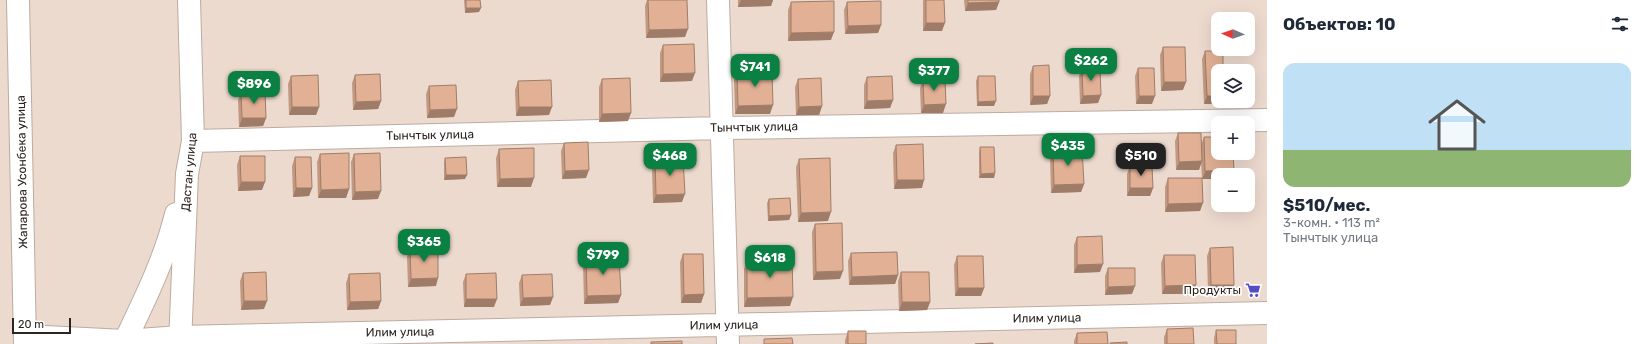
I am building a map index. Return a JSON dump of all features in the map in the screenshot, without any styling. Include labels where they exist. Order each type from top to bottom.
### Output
[{"type":"street","name":"Жапарова Усонбека улица","points":[[18,0],[25,340]]},
{"type":"street","name":"Дастан улица","points":[[180,340],[187,174],[193,141],[189,0]]},
{"type":"street","points":[[718,0],[728,335]]},
{"type":"street","name":"Тынчтык улица","points":[[193,141],[722,128],[1267,120]]},
{"type":"street","points":[[125,341],[156,276],[170,240],[187,174]]},
{"type":"street","name":"Илим улица","points":[[25,340],[125,341],[728,335],[1267,313]]},
{"type":"building","points":[[466,0],[480,0],[481,8],[466,8]]},
{"type":"building","points":[[648,0],[687,0],[688,29],[649,30]]},
{"type":"building","points":[[926,0],[944,0],[945,23],[926,23]]},
{"type":"building","points":[[968,0],[999,0],[999,2],[968,3]]},
{"type":"building","points":[[834,1],[834,32],[791,33],[791,2]]},
{"type":"building","points":[[881,1],[881,25],[848,26],[847,2]]},
{"type":"building","points":[[694,44],[695,73],[663,74],[663,45]]},
{"type":"building","points":[[1163,47],[1185,47],[1186,82],[1164,82]]},
{"type":"building","points":[[1205,51],[1211,51],[1211,56],[1223,56],[1223,64],[1211,64],[1211,96],[1207,96]]},
{"type":"building","points":[[1049,65],[1050,96],[1033,96],[1033,66]]},
{"type":"building","points":[[1082,68],[1100,68],[1101,95],[1083,96]]},
{"type":"building","points":[[1138,68],[1154,68],[1155,96],[1139,96]]},
{"type":"building","points":[[772,71],[773,105],[738,106],[737,72]]},
{"type":"building","points":[[380,74],[381,101],[356,102],[355,75]]},
{"type":"building","points":[[318,75],[319,107],[292,107],[291,76]]},
{"type":"building","points":[[892,76],[893,100],[867,101],[867,77]]},
{"type":"building","points":[[978,76],[995,76],[996,101],[978,102]]},
{"type":"building","points":[[630,78],[631,113],[602,114],[602,79]]},
{"type":"building","points":[[821,78],[822,106],[799,107],[798,79]]},
{"type":"building","points":[[945,79],[946,104],[924,105],[923,80]]},
{"type":"building","points":[[551,80],[552,107],[519,107],[518,81]]},
{"type":"building","points":[[456,85],[457,109],[430,110],[429,86]]},
{"type":"building","points":[[265,91],[266,118],[242,118],[241,92]]},
{"type":"building","points":[[1178,133],[1201,133],[1202,161],[1179,162]]},
{"type":"building","points":[[1204,137],[1211,137],[1211,160],[1233,160],[1234,168],[1211,168],[1211,171],[1205,171]]},
{"type":"building","points":[[588,142],[589,170],[565,171],[564,143]]},
{"type":"building","points":[[923,144],[924,180],[897,180],[896,145]]},
{"type":"building","points":[[980,147],[994,147],[995,173],[981,174]]},
{"type":"building","points":[[534,148],[534,178],[500,179],[499,149]]},
{"type":"building","points":[[1082,148],[1084,184],[1054,185],[1053,149]]},
{"type":"building","points":[[349,153],[349,189],[321,190],[320,154]]},
{"type":"building","points":[[380,153],[381,191],[355,192],[354,154]]},
{"type":"building","points":[[240,156],[265,156],[265,182],[241,182]]},
{"type":"building","points":[[295,157],[311,157],[312,188],[296,188]]},
{"type":"building","points":[[466,157],[467,175],[446,175],[445,158]]},
{"type":"building","points":[[683,158],[685,194],[656,195],[655,159]]},
{"type":"building","points":[[830,158],[831,212],[801,213],[799,159]]},
{"type":"building","points":[[1130,166],[1152,166],[1153,188],[1130,188]]},
{"type":"building","points":[[1168,178],[1202,178],[1203,203],[1168,204]]},
{"type":"building","points":[[790,198],[791,215],[769,216],[769,199]]},
{"type":"building","points":[[842,223],[843,271],[816,272],[815,224]]},
{"type":"building","points":[[1102,236],[1103,264],[1077,265],[1077,237]]},
{"type":"building","points":[[1233,247],[1234,285],[1211,285],[1210,248]]},
{"type":"building","points":[[438,248],[438,278],[411,279],[410,249]]},
{"type":"building","points":[[897,252],[898,275],[852,277],[851,253]]},
{"type":"building","points":[[683,254],[703,254],[704,294],[684,295]]},
{"type":"building","points":[[619,255],[621,295],[587,296],[586,256]]},
{"type":"building","points":[[1164,255],[1195,255],[1196,285],[1165,286]]},
{"type":"building","points":[[957,256],[983,256],[984,288],[958,288]]},
{"type":"building","points":[[792,259],[793,297],[747,298],[747,260]]},
{"type":"building","points":[[1108,268],[1135,268],[1135,286],[1108,287]]},
{"type":"building","points":[[266,272],[267,301],[244,301],[243,273]]},
{"type":"building","points":[[901,272],[929,272],[930,302],[902,302]]},
{"type":"building","points":[[380,273],[381,301],[350,302],[349,274]]},
{"type":"building","points":[[496,273],[497,299],[466,299],[466,274]]},
{"type":"building","points":[[552,274],[553,297],[523,298],[522,275]]},
{"type":"building","points":[[1193,328],[1194,344],[1167,344],[1167,329]]},
{"type":"building","points":[[1216,330],[1236,330],[1236,344],[1217,344]]},
{"type":"building","points":[[848,331],[866,331],[866,344],[848,344]]},
{"type":"building","points":[[1107,332],[1108,344],[1077,344],[1077,333]]},
{"type":"building","points":[[792,338],[793,344],[764,344],[764,339]]},
{"type":"building","points":[[682,341],[682,344],[651,344],[651,342]]},
{"type":"building","points":[[1127,342],[1127,344],[1110,344],[1110,343]]},
{"type":"place","name":"Продукты","points":[[1253,290]]}]
